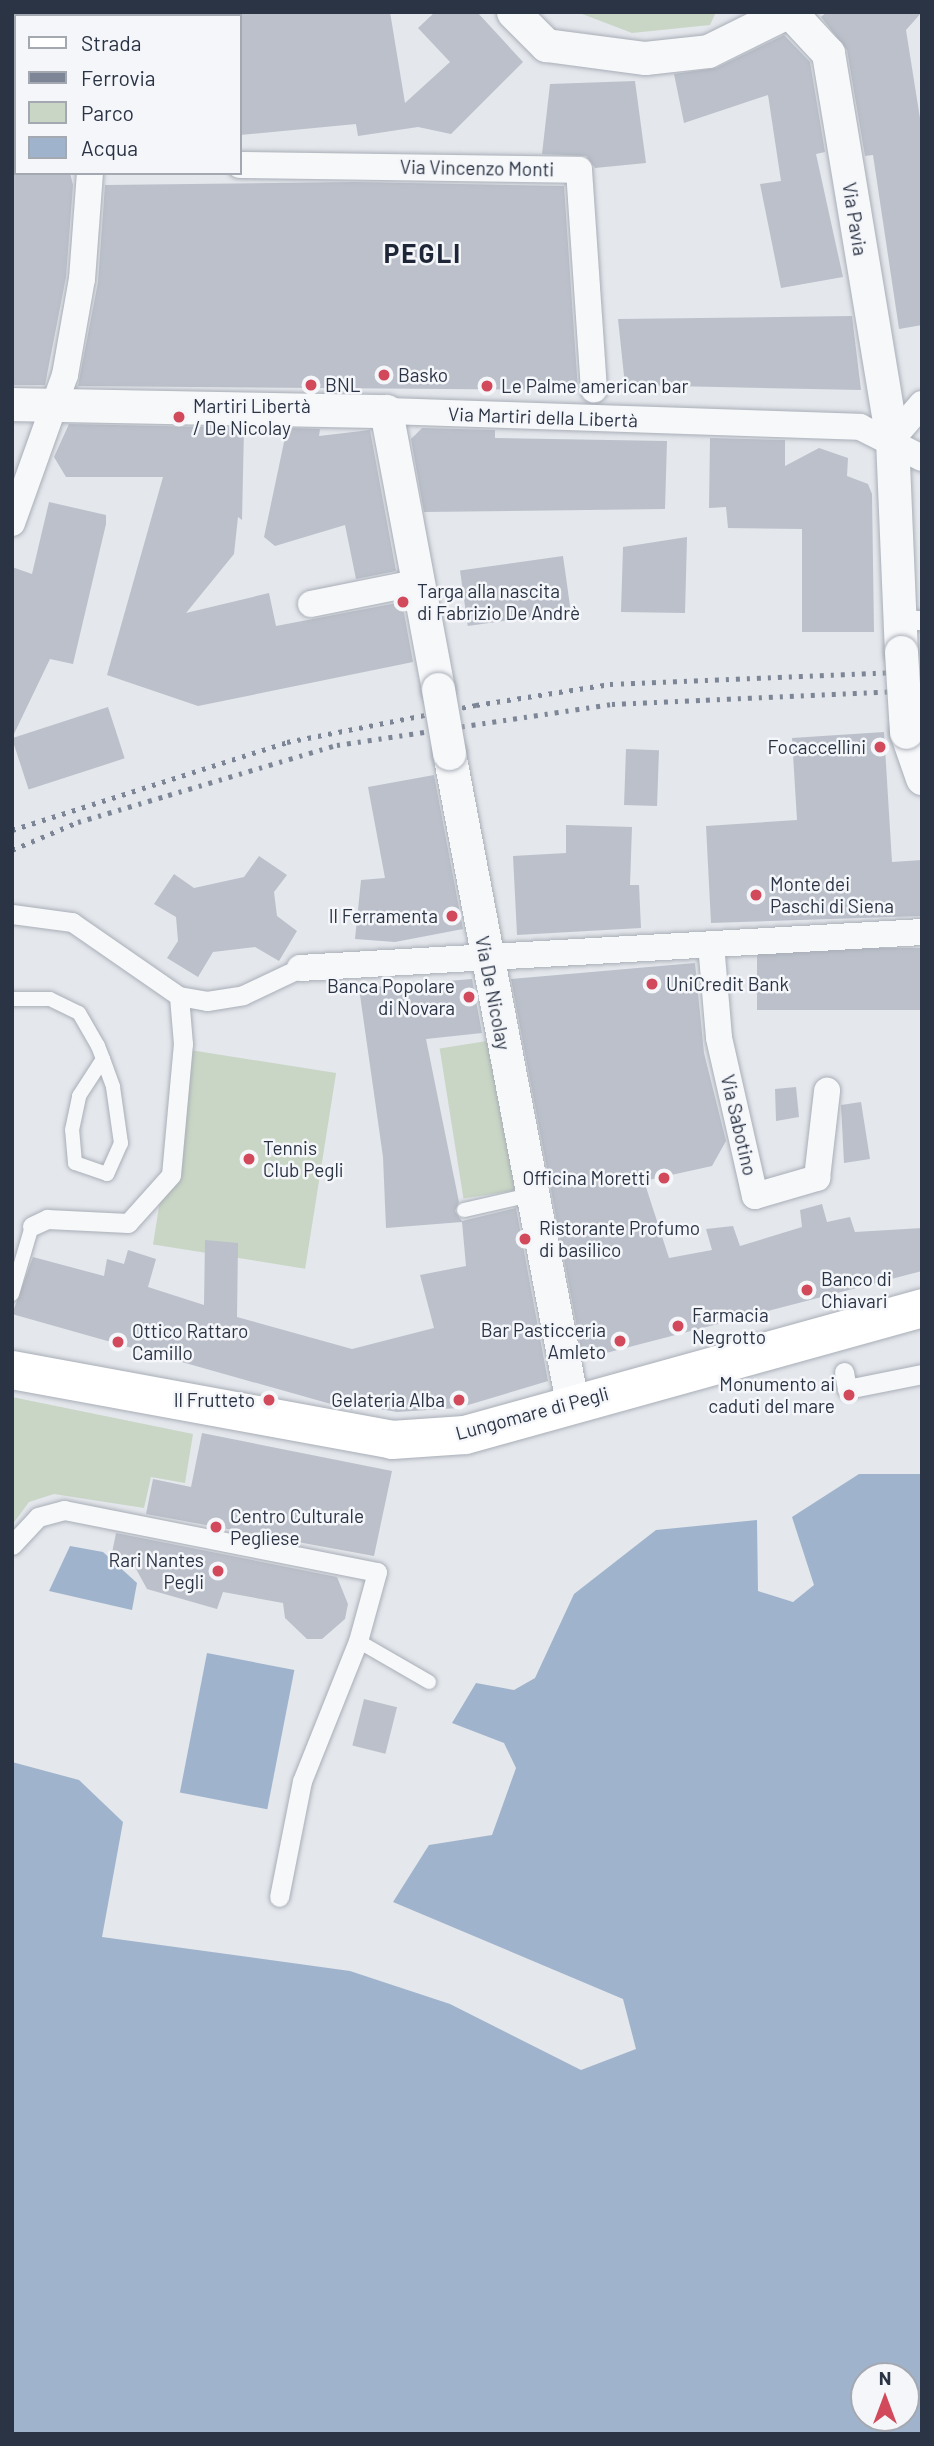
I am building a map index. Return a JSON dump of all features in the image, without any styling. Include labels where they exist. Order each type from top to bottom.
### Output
[{"type":"main road","name":"Lungomare di Pegli","points":[[12,1370],[392,1440],[464,1435],[922,1308]]},
{"type":"street","points":[[513,12],[546,45],[645,58],[708,51],[789,12]]},
{"type":"street","name":"Via Pavia","points":[[789,12],[828,52],[892,439]]},
{"type":"street","name":"Via Vincenzo Monti","points":[[242,165],[579,170],[594,389]]},
{"type":"street","points":[[12,523],[58,404],[82,279],[90,175]]},
{"type":"street","name":"Via Martiri della Libertà","points":[[12,404],[386,411],[859,427],[892,439],[922,458]]},
{"type":"street","points":[[922,404],[892,439],[911,620],[901,652],[906,732],[922,778]]},
{"type":"street","name":"Via De Nicolay","points":[[386,411],[420,582],[530,1195],[572,1403]]},
{"type":"street","points":[[311,604],[420,582]]},
{"type":"street","points":[[12,914],[72,922],[178,996],[207,1001],[243,995],[300,968],[922,932]]},
{"type":"street","name":"Via Sabotino","points":[[711,944],[719,1038],[755,1196],[817,1178],[827,1091]]},
{"type":"street","points":[[32,1226],[47,1219],[128,1223],[171,1175],[183,1044],[178,996]]},
{"type":"street","points":[[844,1372],[847,1389],[922,1374]]},
{"type":"street","points":[[12,1545],[38,1517],[64,1510],[377,1572],[358,1641],[302,1782],[279,1897]]},
{"type":"lane","points":[[12,999],[50,999],[79,1013],[103,1059],[121,1143],[107,1174],[75,1163],[72,1130],[79,1096],[103,1059]]},
{"type":"lane","points":[[464,1210],[530,1195]]},
{"type":"lane","points":[[12,1294],[32,1226]]},
{"type":"lane","points":[[358,1641],[429,1682]]},
{"type":"green space","points":[[577,12],[716,12],[710,25],[632,33]]},
{"type":"green space","points":[[493,1040],[517,1190],[463,1199],[440,1048]]},
{"type":"green space","name":"Tennis Club Pegli","points":[[184,1049],[336,1073],[305,1269],[153,1245]]},
{"type":"green space","points":[[12,1397],[193,1434],[185,1483],[151,1477],[144,1508],[54,1494],[29,1502],[12,1525]]},
{"type":"water","points":[[859,1474],[922,1474],[922,2434],[12,2434],[12,1762],[79,1780],[123,1822],[102,1937],[350,1971],[450,2004],[581,2070],[636,2049],[623,1999],[393,1902],[429,1845],[492,1835],[516,1768],[504,1743],[452,1723],[476,1683],[514,1690],[535,1678],[574,1594],[656,1530],[757,1520],[758,1591],[793,1602],[814,1585],[792,1517]]},
{"type":"water","points":[[70,1546],[103,1552],[137,1583],[132,1610],[49,1591]]},
{"type":"water","points":[[207,1653],[294,1670],[267,1809],[180,1792]]},
{"type":"building","points":[[390,12],[405,103],[450,62],[418,28],[435,12],[477,12],[523,62],[451,134],[418,127],[358,136],[356,124],[242,135],[240,14]]},
{"type":"building","points":[[827,12],[922,12],[906,30],[922,131],[922,325],[899,329],[873,155],[865,156],[847,50],[821,17]]},
{"type":"building","points":[[784,35],[810,62],[825,152],[816,154],[843,277],[781,288],[760,184],[781,181],[768,95],[684,123],[674,74],[716,68]]},
{"type":"building","points":[[635,81],[646,163],[595,168],[586,156],[542,154],[550,84]]},
{"type":"building","points":[[12,173],[70,175],[73,185],[66,277],[45,385],[12,385]]},
{"type":"building","points":[[356,182],[564,186],[578,390],[78,386],[98,282],[105,185]]},
{"type":"building","points":[[852,316],[861,390],[625,385],[618,319]]},
{"type":"building","points":[[69,424],[244,428],[242,520],[238,517],[234,554],[186,613],[269,593],[276,626],[402,602],[413,662],[198,706],[107,675],[163,477],[66,477],[54,457]]},
{"type":"building","points":[[287,428],[320,429],[319,436],[370,430],[396,571],[356,579],[345,525],[275,546],[264,537]]},
{"type":"building","points":[[422,428],[495,430],[495,438],[667,441],[665,509],[424,512],[411,439]]},
{"type":"building","points":[[710,438],[785,440],[785,466],[819,448],[848,458],[847,476],[868,484],[872,494],[874,632],[802,632],[802,529],[728,528],[726,507],[709,508]]},
{"type":"building","points":[[49,502],[106,515],[106,524],[73,664],[50,659],[12,738],[12,567],[32,574]]},
{"type":"building","points":[[687,537],[685,613],[621,612],[623,547]]},
{"type":"building","points":[[563,556],[571,611],[468,626],[460,570]]},
{"type":"building","points":[[108,707],[125,758],[29,790],[12,738]]},
{"type":"building","points":[[884,732],[892,862],[922,860],[922,916],[711,923],[706,826],[797,820],[792,738]]},
{"type":"building","points":[[626,749],[659,750],[657,806],[624,805]]},
{"type":"building","points":[[434,775],[463,929],[395,942],[355,939],[361,880],[385,878],[368,787]]},
{"type":"building","points":[[566,825],[632,827],[630,885],[639,885],[641,928],[517,935],[513,856],[566,853]]},
{"type":"building","points":[[259,856],[287,875],[274,892],[277,916],[297,931],[279,961],[255,947],[213,952],[198,977],[167,958],[178,941],[176,917],[154,904],[174,874],[194,888],[244,877]]},
{"type":"building","points":[[757,948],[922,948],[922,1010],[757,1010]]},
{"type":"building","points":[[695,963],[704,1053],[726,1141],[712,1166],[644,1181],[669,1258],[712,1250],[706,1229],[733,1226],[740,1246],[802,1227],[800,1210],[822,1204],[827,1222],[850,1217],[855,1232],[922,1228],[922,1271],[583,1359],[511,979]]},
{"type":"building","points":[[472,979],[482,1033],[426,1039],[459,1202],[455,1211],[462,1221],[516,1208],[548,1381],[458,1408],[397,1412],[353,1404],[352,1410],[12,1314],[33,1257],[104,1276],[107,1259],[124,1264],[128,1250],[156,1259],[148,1287],[204,1305],[205,1240],[238,1243],[237,1317],[352,1349],[434,1328],[420,1275],[466,1266],[462,1222],[386,1228],[383,1157],[359,988]]},
{"type":"building","points":[[796,1087],[799,1117],[776,1121],[775,1089]]},
{"type":"building","points":[[861,1102],[870,1159],[844,1163],[841,1105]]},
{"type":"building","points":[[202,1433],[392,1471],[374,1556],[146,1514],[153,1479],[191,1487]]},
{"type":"building","name":"Rari Nantes Pegli","points":[[116,1533],[337,1577],[348,1604],[345,1619],[322,1639],[307,1639],[285,1618],[283,1603],[223,1592],[217,1609],[147,1589],[135,1567],[111,1558]]},
{"type":"building","points":[[364,1699],[397,1707],[385,1754],[352,1746]]},
{"type":"railway","points":[[12,830],[287,742],[476,705],[610,684],[922,671]]},
{"type":"railway","points":[[12,850],[78,822],[337,745],[612,704],[922,690]]},
{"type":"place","name":"Basko","points":[[384,375]]},
{"type":"place","name":"BNL","points":[[311,385]]},
{"type":"place","name":"Le Palme american bar","points":[[487,386]]},
{"type":"place","name":"Martiri Libertà / De Nicolay","points":[[179,417]]},
{"type":"place","name":"Targa alla nascita di Fabrizio De Andrè","points":[[403,602]]},
{"type":"place","name":"Focaccellini","points":[[880,747]]},
{"type":"place","name":"Monte dei Paschi di Siena","points":[[756,895]]},
{"type":"place","name":"Il Ferramenta","points":[[452,916]]},
{"type":"place","name":"UniCredit Bank","points":[[652,984]]},
{"type":"place","name":"Banca Popolare di Novara","points":[[469,997]]},
{"type":"place","name":"Tennis Club Pegli","points":[[249,1159]]},
{"type":"place","name":"Officina Moretti","points":[[664,1178]]},
{"type":"place","name":"Ristorante Profumo di basilico","points":[[525,1239]]},
{"type":"place","name":"Banco di Chiavari","points":[[807,1290]]},
{"type":"place","name":"Farmacia Negrotto","points":[[678,1326]]},
{"type":"place","name":"Bar Pasticceria Amleto","points":[[620,1341]]},
{"type":"place","name":"Ottico Rattaro Camillo","points":[[118,1342]]},
{"type":"place","name":"Monumento ai caduti del mare","points":[[849,1395]]},
{"type":"place","name":"Il Frutteto","points":[[269,1400]]},
{"type":"place","name":"Gelateria Alba","points":[[459,1400]]},
{"type":"place","name":"Centro Culturale Pegliese","points":[[216,1527]]},
{"type":"place","name":"Rari Nantes Pegli","points":[[218,1571]]},
{"type":"district","name":"PEGLI","points":[[423,253]]}]
